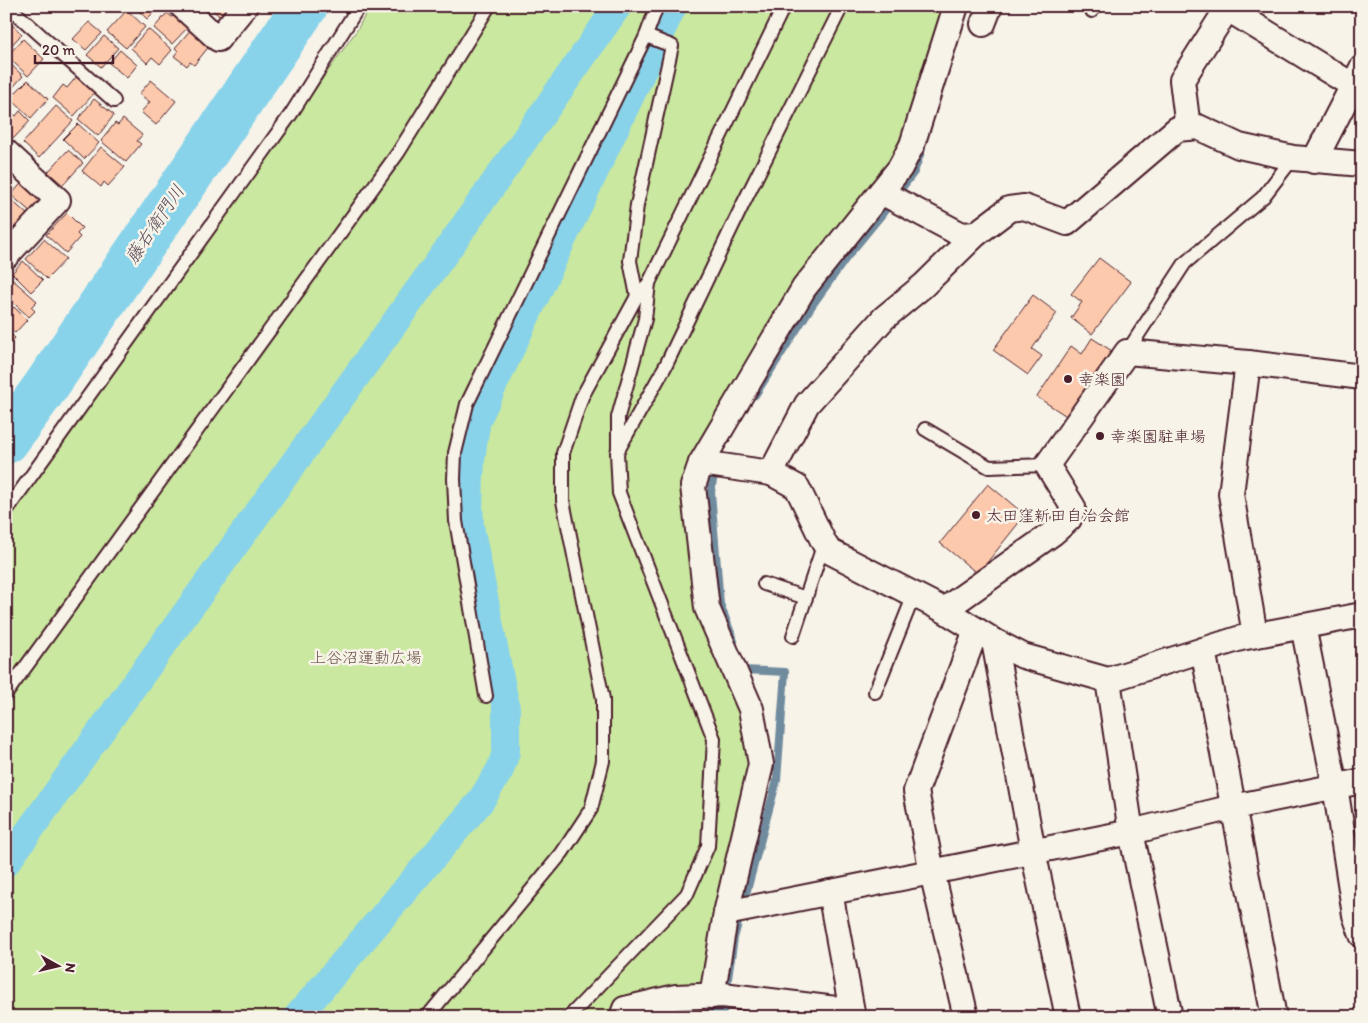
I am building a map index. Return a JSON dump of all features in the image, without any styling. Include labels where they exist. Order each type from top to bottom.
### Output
[{"type":"street","points":[[182,6],[218,39],[245,6]]},
{"type":"street","points":[[712,996],[726,913],[761,764],[750,709],[706,608],[693,486],[701,463],[804,288],[900,168],[912,145],[956,6]]},
{"type":"street","points":[[1188,128],[1182,80],[1225,7],[1357,77],[1303,159]]},
{"type":"street","points":[[771,473],[807,404],[884,318],[924,285],[976,234],[1009,209],[1024,207],[1066,223],[1176,129],[1198,128],[1239,146],[1303,159],[1362,164]]},
{"type":"street","points":[[6,152],[58,200],[6,256]]},
{"type":"street","points":[[880,192],[962,235],[976,234]]},
{"type":"street","points":[[944,610],[1053,533],[1069,519],[1073,507],[1047,465],[1127,352],[1248,363],[1362,377]]},
{"type":"street","points":[[1248,363],[1230,494],[1255,636]]},
{"type":"street","points":[[701,463],[771,473],[797,487],[829,551],[944,610],[1023,656],[1108,680],[1241,638],[1362,615]]},
{"type":"street","points":[[1303,626],[1335,786],[1355,915],[1362,935]]},
{"type":"street","points":[[985,635],[1068,1017]]},
{"type":"street","points":[[966,1017],[932,872],[916,791],[985,635]]},
{"type":"street","points":[[1203,650],[1274,1017]]},
{"type":"street","points":[[1108,680],[1131,832],[1170,1017]]},
{"type":"street","points":[[726,913],[1131,832],[1233,807],[1362,781]]},
{"type":"street","points":[[830,892],[853,1017]]},
{"type":"street","points":[[622,1017],[626,1009],[676,997],[723,995],[836,1009],[849,1017]]},
{"type":"lane","points":[[8,6],[114,100]]},
{"type":"lane","points":[[6,511],[291,114],[360,6]]},
{"type":"lane","points":[[6,694],[398,153],[489,6]]},
{"type":"lane","points":[[486,696],[456,521],[455,453],[467,404],[646,36],[657,6]]},
{"type":"lane","points":[[427,1017],[562,853],[591,809],[603,761],[602,700],[563,501],[563,452],[582,397],[637,296],[648,283],[784,6]]},
{"type":"lane","points":[[618,452],[666,366],[743,204],[842,6]]},
{"type":"lane","points":[[637,296],[630,261],[637,205],[672,46],[646,36]]},
{"type":"lane","points":[[1127,352],[1185,263],[1263,197],[1303,159]]},
{"type":"lane","points":[[568,1017],[686,894],[708,846],[714,739],[619,493],[618,417],[645,319],[648,283]]},
{"type":"lane","points":[[925,429],[989,467],[1047,465]]},
{"type":"lane","points":[[793,636],[824,543]]},
{"type":"lane","points":[[764,584],[806,598]]},
{"type":"lane","points":[[875,692],[914,595]]},
{"type":"green space","name":"上谷沼運動広場","points":[[370,6],[960,6],[881,192],[693,486],[761,764],[712,996],[622,1017],[6,1017],[6,520],[357,30]]},
{"type":"building","points":[[130,6],[160,6],[147,19],[135,7],[133,9]]},
{"type":"building","points":[[209,6],[231,6],[220,17]]},
{"type":"building","points":[[127,10],[145,27],[126,48],[107,32]]},
{"type":"building","points":[[167,13],[172,17],[176,13],[190,25],[172,44],[154,28]]},
{"type":"building","points":[[6,19],[22,34],[6,51]]},
{"type":"building","points":[[89,22],[102,33],[86,50],[73,39]]},
{"type":"building","points":[[192,28],[211,44],[194,65],[190,62],[187,66],[174,56],[178,51],[175,48]]},
{"type":"building","points":[[148,29],[172,50],[160,64],[152,57],[147,63],[131,48]]},
{"type":"building","points":[[104,36],[118,48],[101,67],[87,55]]},
{"type":"building","points":[[23,39],[44,59],[28,76],[7,56]]},
{"type":"building","points":[[120,50],[137,65],[127,78],[109,63]]},
{"type":"building","points":[[6,60],[23,76],[7,94],[6,94]]},
{"type":"building","points":[[78,75],[96,91],[74,116],[53,98],[63,85],[67,88]]},
{"type":"building","points":[[28,80],[48,99],[31,118],[10,98]]},
{"type":"building","points":[[151,80],[176,101],[156,125],[141,112],[150,102],[139,94]]},
{"type":"building","points":[[94,99],[114,115],[98,136],[78,119]]},
{"type":"building","points":[[56,106],[73,121],[39,158],[23,143]]},
{"type":"building","points":[[8,109],[16,116],[20,111],[30,121],[14,138],[6,131],[6,111]]},
{"type":"building","points":[[123,119],[142,135],[137,141],[141,144],[126,162],[101,141],[115,123],[118,125]]},
{"type":"building","points":[[78,124],[99,143],[84,159],[63,139]]},
{"type":"building","points":[[101,147],[125,167],[108,186],[104,182],[101,187],[82,171]]},
{"type":"building","points":[[68,150],[83,163],[63,185],[48,172]]},
{"type":"building","points":[[26,178],[47,197],[32,213],[11,195]]},
{"type":"building","points":[[7,196],[29,216],[13,233],[6,226]]},
{"type":"building","points":[[67,213],[82,228],[77,234],[80,237],[66,253],[46,235]]},
{"type":"building","points":[[44,239],[66,259],[47,279],[26,259]]},
{"type":"building","points":[[1099,258],[1131,282],[1092,334],[1071,318],[1082,302],[1071,294]]},
{"type":"building","points":[[23,261],[43,280],[31,292],[12,273]]},
{"type":"building","points":[[12,279],[37,301],[31,307],[35,311],[29,317],[6,296],[6,285]]},
{"type":"building","points":[[1033,295],[1057,313],[1032,349],[1042,356],[1028,375],[993,350]]},
{"type":"building","points":[[6,306],[11,310],[14,307],[27,320],[15,333],[6,325]]},
{"type":"building","points":[[6,330],[15,338],[6,349]]},
{"type":"building","points":[[1092,338],[1112,351],[1068,417],[1037,397],[1071,346],[1082,354]]},
{"type":"building","points":[[988,484],[1025,515],[978,574],[940,543]]},
{"type":"waterway","name":"藤右衛門川","points":[[6,441],[46,386],[305,6]]},
{"type":"waterway","points":[[6,863],[455,239],[618,6]]},
{"type":"waterway","points":[[297,1017],[480,802],[500,770],[506,752],[506,708],[470,526],[470,473],[477,420],[673,6]]},
{"type":"waterway","points":[[755,395],[811,307],[847,257],[914,172],[922,149]]},
{"type":"waterway","points":[[715,468],[711,492],[720,604],[734,641]]},
{"type":"waterway","points":[[688,1017],[723,1012],[734,938],[777,780],[785,672],[744,670],[742,663]]},
{"type":"place","name":"幸楽園","points":[[1068,379]]},
{"type":"place","name":"幸楽園駐車場","points":[[1100,436]]},
{"type":"place","name":"太田窪新田自治会館","points":[[976,515]]}]
